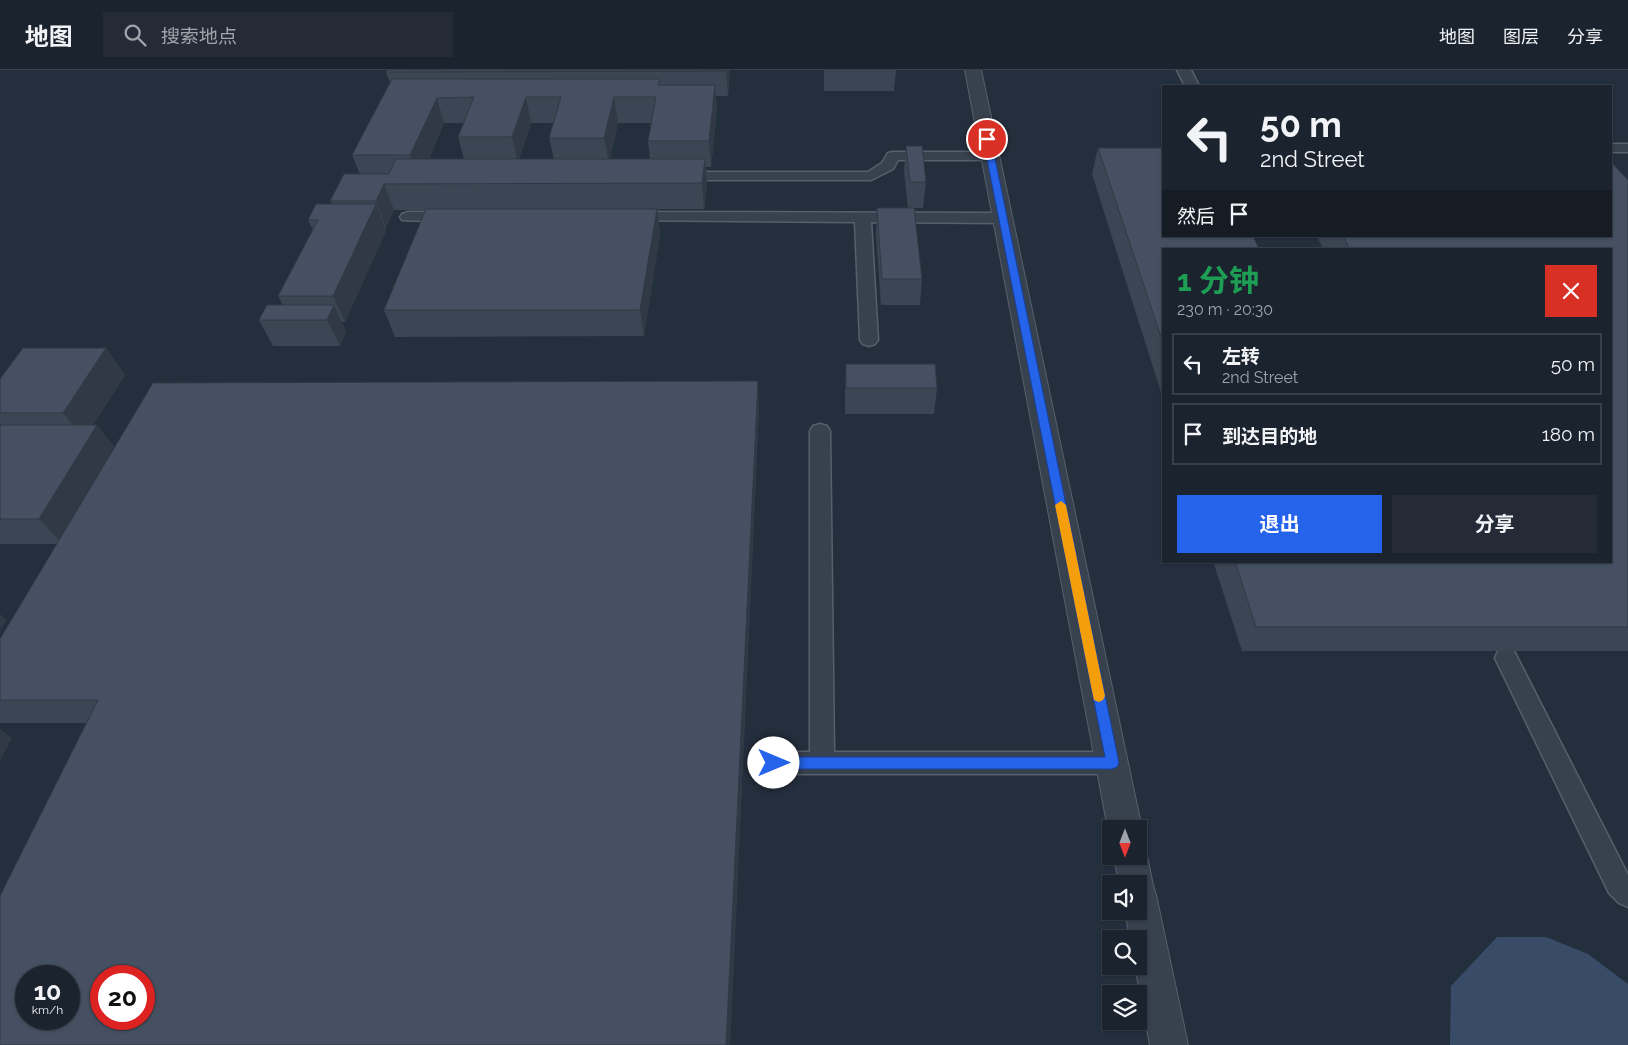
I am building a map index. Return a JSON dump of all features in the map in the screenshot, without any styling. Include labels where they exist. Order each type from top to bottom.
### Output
[{"type":"street","points":[[973,70],[1124,820]]},
{"type":"street","points":[[1144,920],[1169,1045]]},
{"type":"lane","points":[[1184,70],[1192,85]]},
{"type":"lane","points":[[1612,148],[1628,148]]},
{"type":"lane","points":[[663,176],[871,176],[888,166],[893,156],[990,156]]},
{"type":"lane","points":[[408,217],[467,217]]},
{"type":"lane","points":[[616,218],[1003,218]]},
{"type":"lane","points":[[863,218],[869,340]]},
{"type":"lane","points":[[820,432],[822,763]]},
{"type":"lane","points":[[1506,658],[1618,884],[1628,894]]},
{"type":"lane","points":[[774,763],[1112,763]]},
{"type":"water","points":[[1497,937],[1546,937],[1588,954],[1628,984],[1628,1045],[1450,1045],[1451,986]]},
{"type":"building","points":[[388,70],[726,70],[726,71],[386,72]]},
{"type":"building","points":[[392,79],[660,79],[658,85],[715,85],[709,141],[648,141],[656,97],[614,97],[604,138],[549,138],[561,97],[526,97],[512,137],[458,137],[474,97],[437,98],[410,155],[352,155]]},
{"type":"building","points":[[906,146],[922,146],[926,182],[910,182]]},
{"type":"building","points":[[1098,148],[1162,148],[1162,237],[1253,237],[1259,248],[1162,248],[1162,340]]},
{"type":"building","points":[[396,159],[705,159],[702,183],[384,184],[376,201],[330,201],[344,174],[389,174]]},
{"type":"building","points":[[1612,163],[1628,180],[1628,627],[1256,627],[1236,563],[1612,563],[1612,248],[1349,248],[1344,237],[1612,237]]},
{"type":"building","points":[[316,204],[376,204],[333,296],[278,296],[318,220],[308,220]]},
{"type":"building","points":[[877,208],[914,208],[922,279],[882,279]]},
{"type":"building","points":[[426,209],[657,209],[640,310],[384,310]]},
{"type":"building","points":[[267,305],[334,305],[327,320],[259,320]]},
{"type":"building","points":[[23,348],[106,348],[63,413],[0,413],[0,379]]},
{"type":"building","points":[[846,364],[935,364],[937,388],[846,388]]},
{"type":"building","points":[[758,381],[726,1045],[0,1045],[0,896],[98,700],[0,700],[0,639],[153,383]]},
{"type":"building","points":[[0,425],[97,425],[39,519],[0,519]]},
{"type":"slow traffic","points":[[1061,505],[1099,696]]},
{"type":"route","points":[[774,763],[1112,763],[987,139]]}]
